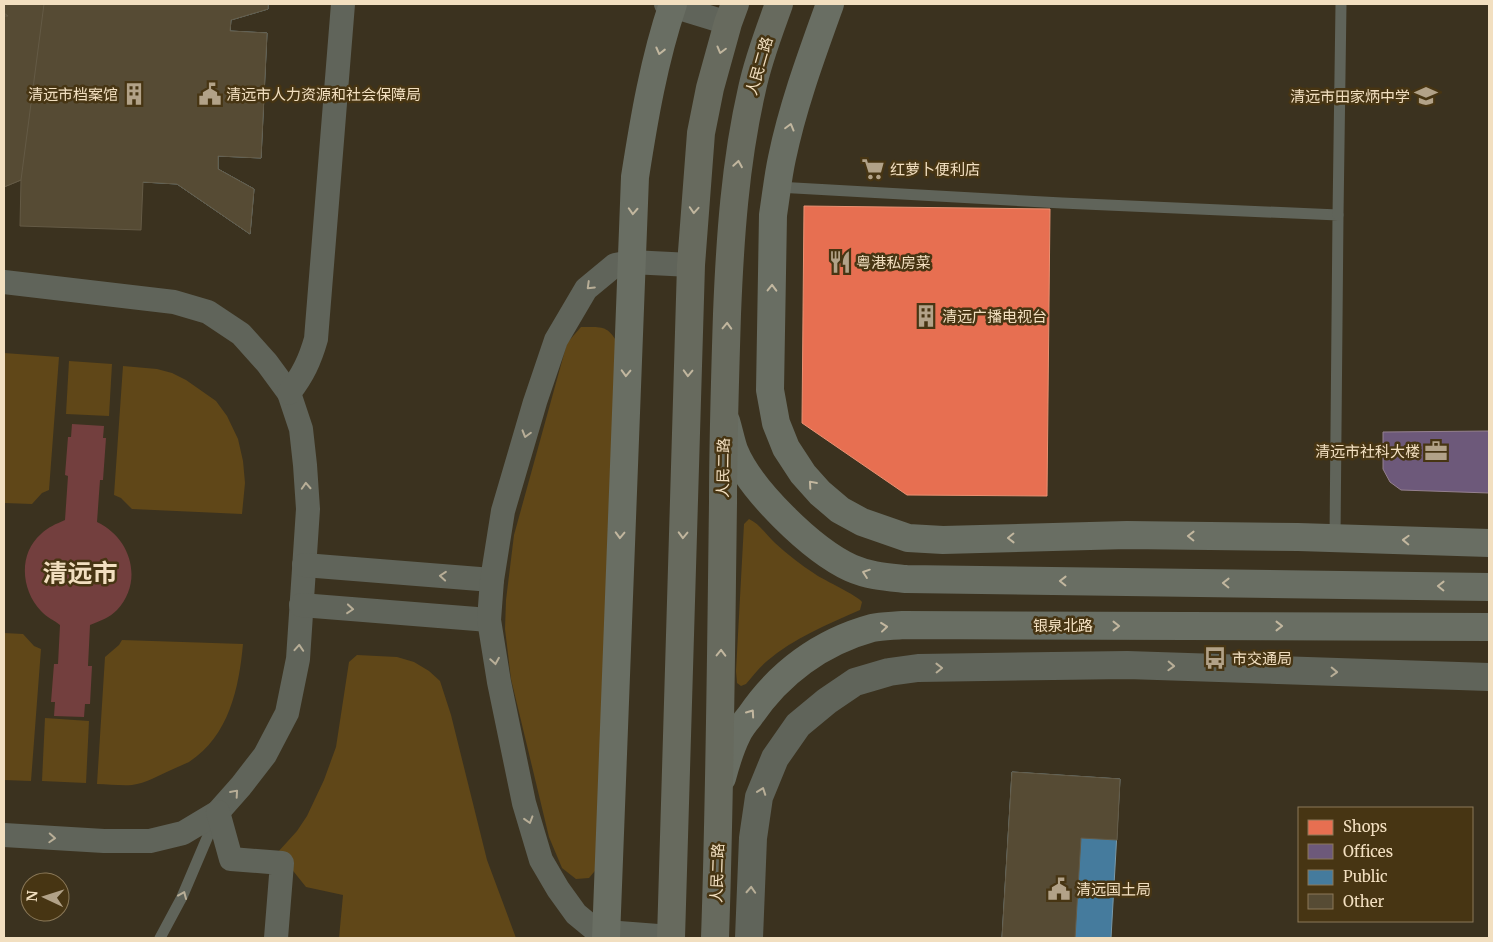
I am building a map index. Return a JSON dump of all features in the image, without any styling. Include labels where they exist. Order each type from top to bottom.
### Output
[{"type":"main road","points":[[606,935],[630,262],[635,177],[650,92],[670,4]]},
{"type":"main road","name":"人民二路","points":[[715,938],[720,790],[724,410],[729,271],[735,180],[752,88],[779,4]]},
{"type":"main road","points":[[830,4],[797,100],[782,158],[777,187],[773,215],[770,390],[776,423],[786,448],[808,480],[840,510],[862,522],[908,538],[943,540],[1127,536],[1335,538],[1489,543]]},
{"type":"main road","points":[[671,938],[691,266],[701,133],[710,88],[731,14]]},
{"type":"main road","points":[[724,410],[734,451],[765,498],[789,522],[830,556],[851,568],[877,577],[906,579],[1489,587]]},
{"type":"main road","points":[[812,541],[840,510]]},
{"type":"main road","name":"银泉北路","points":[[720,790],[728,755],[738,733],[758,704],[777,682],[796,665],[817,651],[873,628],[903,625],[1489,627]]},
{"type":"street","points":[[289,393],[309,361],[316,339],[343,4]]},
{"type":"street","points":[[670,4],[731,14]]},
{"type":"street","points":[[671,938],[606,935],[593,928],[576,914],[558,889],[541,860],[524,803],[499,682],[489,620],[492,580],[504,511],[535,402],[556,340],[586,289],[615,265],[630,262],[691,266]]},
{"type":"street","points":[[4,282],[174,302],[208,312],[241,334],[267,362],[289,393],[301,429],[306,465],[308,509],[298,659],[287,713],[265,755],[242,786],[218,812],[183,833],[150,841],[104,841],[4,835]]},
{"type":"street","points":[[304,565],[492,580]]},
{"type":"street","points":[[302,605],[489,620]]},
{"type":"street","points":[[749,938],[754,838],[760,796],[775,758],[798,726],[827,701],[855,682],[889,672],[918,668],[1127,665],[1489,677]]},
{"type":"street","points":[[218,812],[232,859],[282,863],[276,938]]},
{"type":"lane","points":[[1335,538],[1341,4]]},
{"type":"lane","points":[[777,187],[1062,204],[1338,215]]},
{"type":"lane","points":[[160,938],[182,897],[218,812]]},
{"type":"shaded area","points":[[581,327],[604,328],[611,333],[618,344],[599,866],[589,878],[576,879],[562,868],[549,837],[511,679],[505,629],[506,600],[514,535],[567,343]]},
{"type":"shaded area","points":[[4,353],[59,357],[49,490],[42,493],[32,504],[4,503]]},
{"type":"shaded area","points":[[69,361],[112,364],[109,416],[66,414]]},
{"type":"shaded area","points":[[123,366],[157,369],[172,373],[186,380],[216,401],[227,416],[238,439],[245,483],[242,514],[132,509],[121,498],[114,495]]},
{"type":"shaded area","points":[[72,424],[104,426],[103,438],[106,438],[103,480],[100,480],[97,522],[109,529],[118,538],[130,561],[132,574],[125,599],[117,610],[108,617],[90,625],[88,666],[92,666],[90,704],[85,704],[84,717],[54,716],[55,702],[51,702],[54,664],[58,664],[60,625],[43,613],[34,602],[26,583],[25,572],[28,552],[34,542],[46,529],[65,520],[68,476],[65,475],[68,437],[71,437]]},
{"type":"shaded area","points":[[749,519],[799,563],[862,602],[860,610],[788,645],[764,664],[746,684],[741,686],[737,683],[736,671],[744,524]]},
{"type":"shaded area","points":[[4,633],[23,634],[34,646],[41,649],[31,781],[4,780]]},
{"type":"shaded area","points":[[122,640],[243,644],[235,694],[230,710],[214,739],[203,751],[189,762],[137,784],[97,784],[105,657]]},
{"type":"shaded area","points":[[357,655],[397,657],[414,662],[429,671],[440,681],[451,715],[487,860],[516,938],[339,938],[343,895],[306,887],[278,852],[297,831],[307,816],[324,780],[336,747],[349,662]]},
{"type":"shaded area","points":[[45,718],[89,721],[86,783],[42,781]]},
{"type":"building: Shops","name":"清远广播电视台","points":[[804,206],[1050,209],[1047,496],[907,495],[802,423]]},
{"type":"building: Offices","name":"清远市社科大楼","points":[[1489,431],[1489,493],[1401,490],[1390,482],[1383,469],[1383,432]]},
{"type":"building: Public","name":"清远市人力资源和社会保障局","points":[[169,4],[268,4],[268,9],[231,20],[230,31],[267,33],[261,158],[218,156],[218,169],[254,189],[250,234],[177,184],[143,182]]},
{"type":"building: Public","name":"清远国土局","points":[[1012,772],[1120,779],[1111,938],[1002,938]]},
{"type":"building: Other","name":"清远市档案馆","points":[[4,4],[268,4],[268,9],[231,20],[230,31],[267,33],[261,158],[218,156],[218,169],[254,189],[250,234],[177,184],[143,182],[141,230],[20,226],[21,180],[4,187],[4,16],[8,16],[4,13]]},
{"type":"building: Other","points":[[4,4],[44,4],[21,180],[4,187],[4,16],[8,16],[4,13]]},
{"type":"building: Other","name":"清远国土局","points":[[1012,772],[1120,779],[1117,840],[1081,838],[1075,938],[1002,938]]},
{"type":"place","name":"清远市档案馆","points":[[134,94]]},
{"type":"place","name":"清远市人力资源和社会保障局","points":[[210,94]]},
{"type":"place","name":"清远市田家炳中学","points":[[1426,96]]},
{"type":"place","name":"红萝卜便利店","points":[[873,169]]},
{"type":"place","name":"粤港私房菜","points":[[840,262]]},
{"type":"place","name":"清远广播电视台","points":[[926,316]]},
{"type":"place","name":"清远市社科大楼","points":[[1436,451]]},
{"type":"place","name":"市交通局","points":[[1215,658]]},
{"type":"place","name":"清远国土局","points":[[1059,889]]},
{"type":"district","name":"清远市","points":[[80,573]]}]
